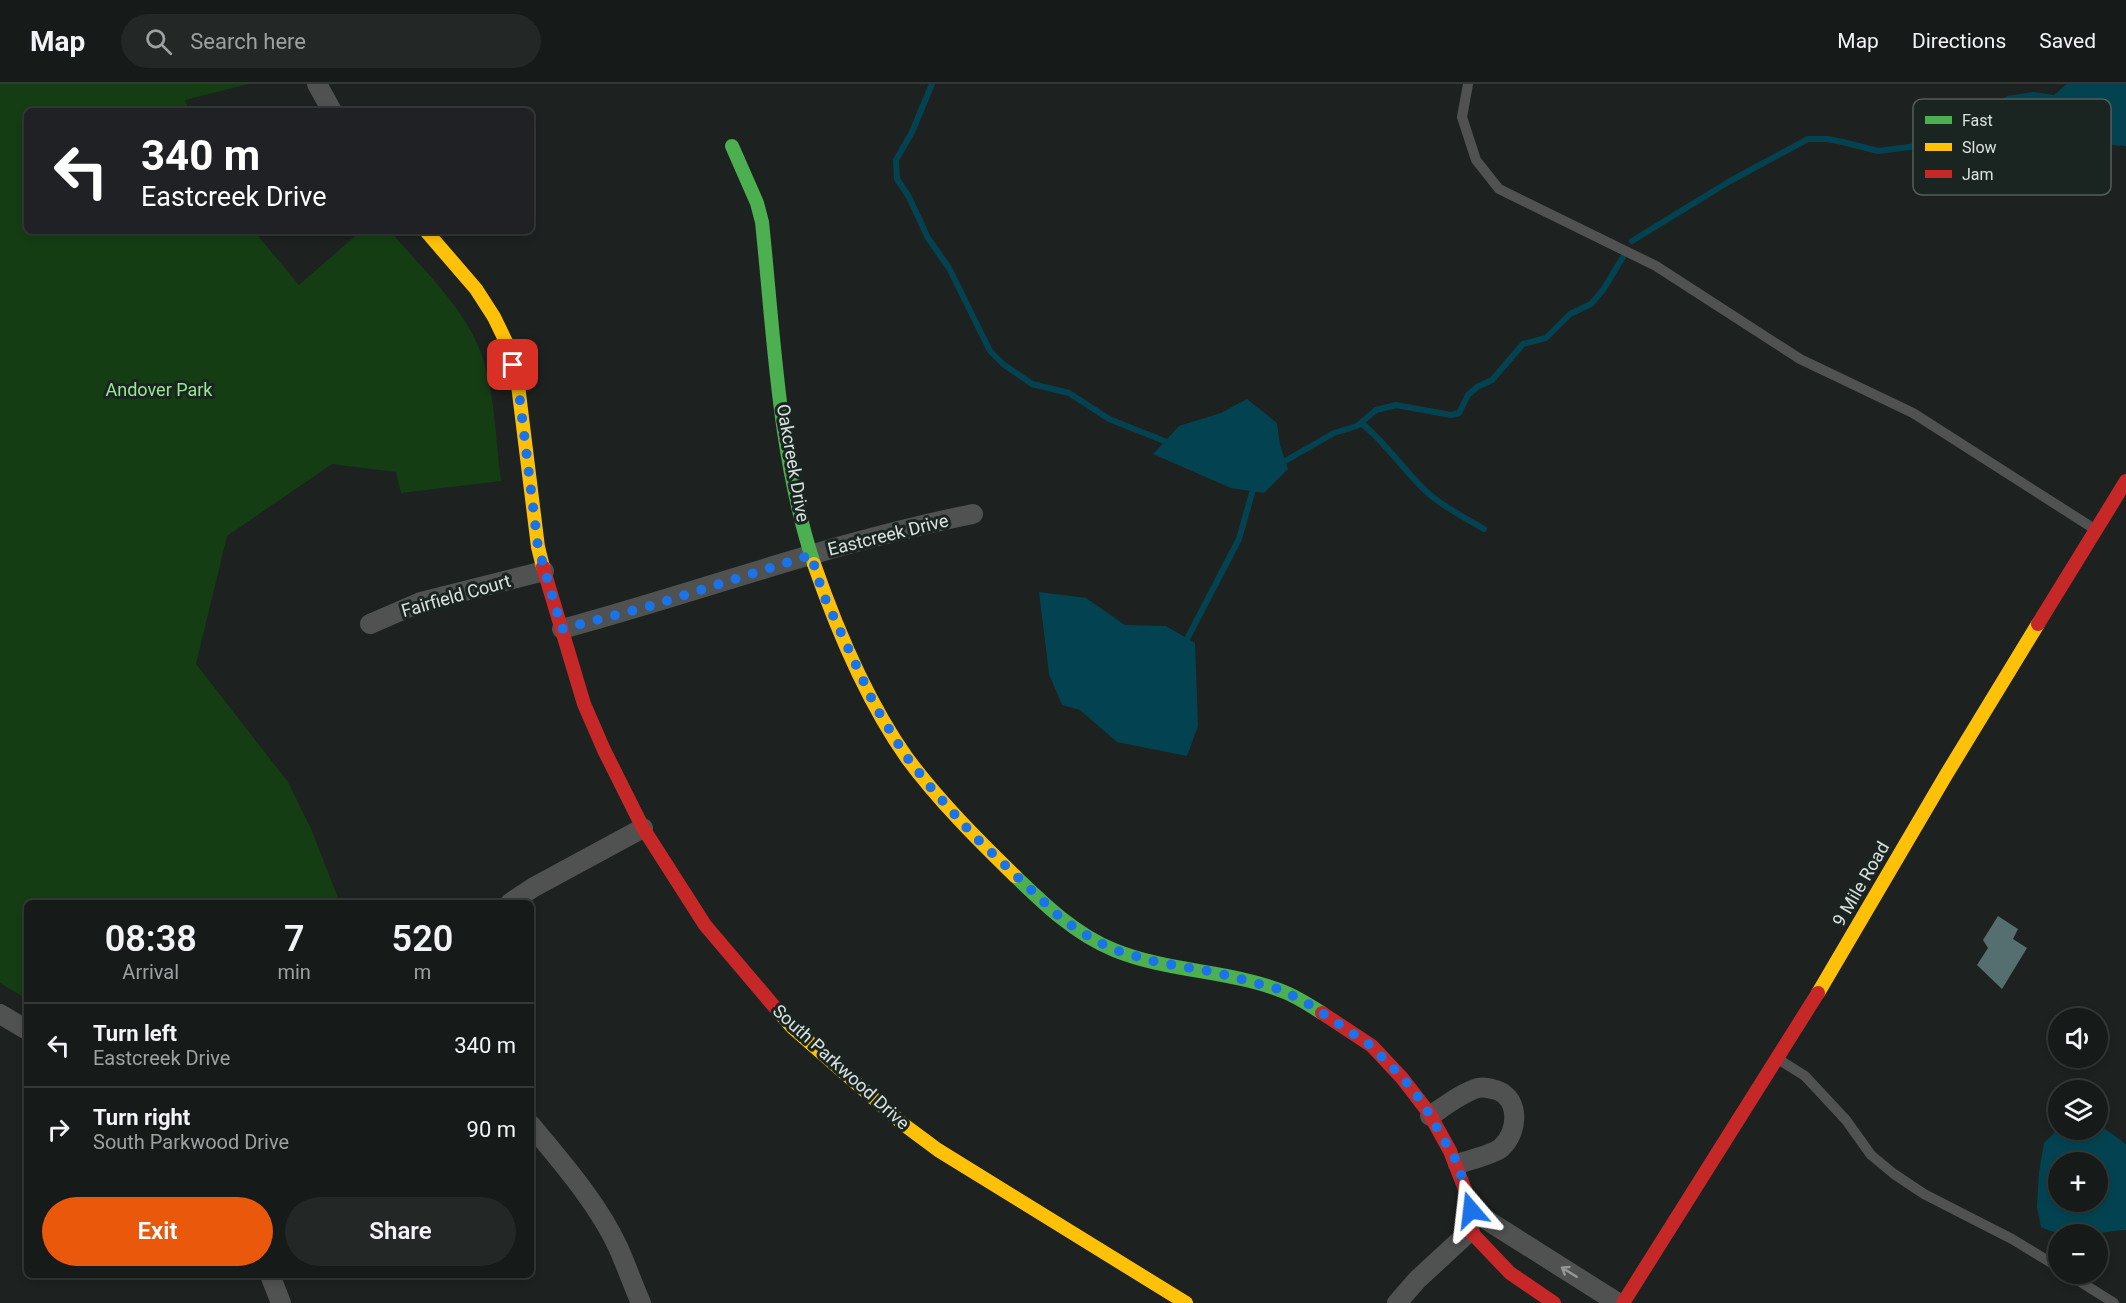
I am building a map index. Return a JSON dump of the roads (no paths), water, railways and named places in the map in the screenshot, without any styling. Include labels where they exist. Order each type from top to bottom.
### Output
[{"type":"street","points":[[317,84],[330,108]]},
{"type":"street","name":"Oakcreek Drive","points":[[732,146],[757,203],[762,222],[790,457],[799,511],[811,555],[823,594],[860,676],[875,706],[905,755],[974,836],[1063,920],[1094,940],[1115,950],[1156,962],[1214,972],[1282,990],[1312,1006],[1370,1045],[1403,1078],[1422,1102],[1458,1164],[1471,1210],[1470,1231]]},
{"type":"street","name":"South Parkwood Drive","points":[[429,234],[476,289],[494,317],[508,346],[518,385],[538,547],[584,704],[613,770],[643,828],[682,892],[728,955],[793,1028],[855,1083],[938,1150],[1186,1303]]},
{"type":"street","name":"9 Mile Road","points":[[1623,1303],[1778,1058],[1946,775],[2126,481]]},
{"type":"street","name":"Eastcreek Drive","points":[[562,629],[647,607],[811,555],[923,524],[973,514]]},
{"type":"street","name":"Fairfield Court","points":[[370,624],[421,602],[544,571]]},
{"type":"street","points":[[514,900],[534,887],[643,828]]},
{"type":"street","points":[[0,1014],[24,1028]]},
{"type":"street","points":[[1430,1116],[1459,1097],[1480,1087],[1500,1091],[1514,1107],[1516,1121],[1510,1137],[1500,1149],[1458,1164]]},
{"type":"street","points":[[534,1129],[597,1210],[617,1246],[641,1303]]},
{"type":"street","points":[[1471,1210],[1618,1303]]},
{"type":"street","points":[[1396,1303],[1417,1280],[1470,1231],[1510,1273],[1554,1303]]},
{"type":"street","points":[[271,1278],[281,1303]]},
{"type":"lane","points":[[1468,84],[1462,117],[1476,159],[1499,189],[1656,266],[1800,360],[1913,413],[2096,530]]},
{"type":"lane","points":[[1778,1058],[1805,1076],[1846,1120],[1871,1155],[1894,1174],[1924,1194],[2012,1239],[2048,1262]]},
{"type":"lane","points":[[2084,1284],[2114,1303]]},
{"type":"water","points":[[2067,84],[2126,84],[2126,146],[2111,144],[2111,99],[2004,99],[2007,96],[2033,92],[2054,95]]},
{"type":"water","points":[[1247,399],[1277,423],[1280,445],[1288,469],[1264,493],[1231,488],[1153,454],[1179,426],[1221,413]]},
{"type":"water","points":[[1039,592],[1086,598],[1125,625],[1166,626],[1195,643],[1198,726],[1187,756],[1117,742],[1080,710],[1062,705],[1049,674]]},
{"type":"water","points":[[2108,1131],[2126,1144],[2126,1230],[2108,1232],[2108,1224],[2048,1224],[2048,1230],[2041,1227],[2037,1207],[2044,1143],[2048,1139],[2108,1140]]},
{"type":"waterway","points":[[932,84],[912,132],[896,160],[897,179],[909,197],[928,238],[949,268],[990,351],[1003,364],[1032,384],[1069,393],[1109,419],[1172,444]]},
{"type":"waterway","points":[[1632,241],[1730,181],[1808,139],[1827,139],[1878,151],[1913,147]]},
{"type":"waterway","points":[[1278,465],[1334,433],[1357,426],[1376,410],[1396,405],[1451,415],[1459,413],[1468,395],[1477,387],[1492,380],[1523,344],[1546,338],[1570,314],[1591,304],[1603,290],[1623,257]]},
{"type":"waterway","points":[[1361,423],[1379,439],[1429,494],[1484,529]]},
{"type":"waterway","points":[[1187,639],[1239,539],[1254,486]]},
{"type":"park label","name":"Andover Park","points":[[159,390]]}]
